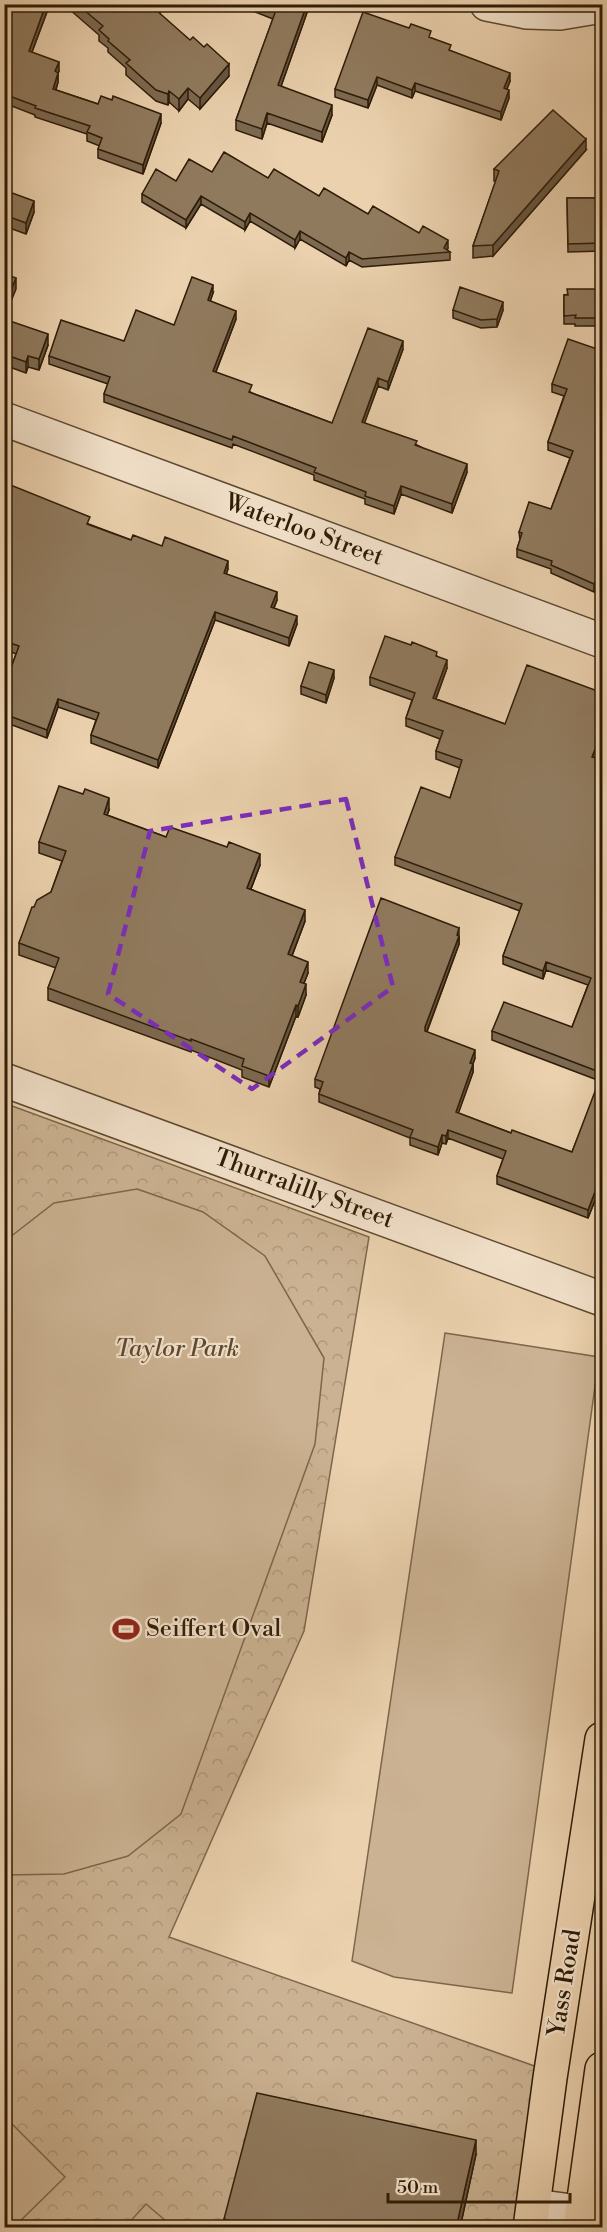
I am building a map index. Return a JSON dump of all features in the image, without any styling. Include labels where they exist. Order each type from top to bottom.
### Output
[{"type":"main road","name":"Yass Road","points":[[532,2217],[550,2078],[603,1739]]},
{"type":"main road","points":[[550,2078],[601,2077],[588,2218]]},
{"type":"street","points":[[487,4],[527,12],[560,13],[603,6]]},
{"type":"street","name":"Waterloo Street","points":[[4,419],[603,641]]},
{"type":"street","name":"Thurralilly Street","points":[[4,1080],[603,1299]]},
{"type":"street","points":[[532,2217],[588,2218]]},
{"type":"highlighted area","points":[[346,799],[393,987],[252,1089],[108,994],[150,831]]},
{"type":"green space","name":"Taylor Park","points":[[4,1103],[369,1237],[304,1631],[169,1937],[543,2069],[519,2227],[5,2227]]},
{"type":"green space","name":"Seiffert Oval","points":[[137,1189],[203,1212],[265,1256],[324,1358],[315,1444],[181,1814],[128,1856],[64,1874],[5,1875],[5,1241],[54,1203]]},
{"type":"green space","points":[[445,1333],[599,1357],[512,1993],[394,1977],[352,1961]]},
{"type":"green space","points":[[4,2116],[65,2177],[14,2227],[5,2227]]},
{"type":"green space","points":[[146,2204],[173,2227],[125,2227]]},
{"type":"building","points":[[9,4],[46,4],[29,51],[59,62],[55,71],[58,73],[53,89],[98,104],[101,96],[112,100],[113,96],[161,114],[143,165],[98,149],[102,138],[87,132],[90,126],[35,108],[36,106],[4,94],[4,16]]},
{"type":"building","points":[[77,4],[160,4],[156,10],[190,40],[193,37],[204,47],[207,44],[229,64],[200,98],[188,88],[179,99],[169,91],[168,94],[156,90],[126,63],[130,60],[99,30],[103,26]]},
{"type":"building","points":[[260,4],[307,4],[278,85],[332,105],[322,132],[267,113],[262,129],[236,120],[276,10]]},
{"type":"building","points":[[363,12],[409,28],[411,24],[431,31],[429,37],[451,45],[449,50],[510,73],[504,88],[509,90],[501,112],[415,83],[412,90],[377,77],[368,100],[335,89]]},
{"type":"building","points":[[553,110],[586,139],[493,245],[473,246],[499,171],[494,169]]},
{"type":"building","points":[[224,152],[268,178],[274,169],[319,196],[324,188],[368,214],[373,206],[419,233],[423,226],[448,240],[444,248],[450,252],[362,259],[349,252],[346,258],[300,231],[295,240],[250,213],[245,222],[201,196],[186,220],[142,194],[156,169],[176,181],[189,159],[212,172]]},
{"type":"building","points":[[4,190],[34,201],[26,223],[4,215]]},
{"type":"building","points":[[567,198],[603,198],[603,243],[568,244]]},
{"type":"building","points":[[4,274],[16,278],[4,307]]},
{"type":"building","points":[[192,277],[213,285],[208,300],[236,311],[213,371],[252,385],[249,392],[332,423],[368,328],[403,341],[388,382],[378,378],[362,422],[417,441],[415,445],[467,464],[452,504],[401,486],[394,506],[365,496],[366,492],[314,472],[316,468],[233,436],[232,440],[104,394],[110,377],[49,356],[61,320],[124,341],[136,310],[174,325]]},
{"type":"building","points":[[460,287],[503,302],[497,319],[481,320],[453,310]]},
{"type":"building","points":[[567,289],[603,289],[603,318],[564,316],[564,295],[568,295]]},
{"type":"building","points":[[4,319],[48,334],[39,359],[28,356],[26,362],[4,354]]},
{"type":"building","points":[[568,339],[603,351],[603,566],[594,584],[551,565],[552,561],[517,549],[522,533],[519,532],[529,502],[551,509],[573,451],[548,442],[567,389],[552,384]]},
{"type":"building","points":[[8,484],[90,517],[87,524],[131,540],[133,535],[162,546],[165,537],[228,561],[224,573],[277,592],[271,607],[297,616],[289,638],[215,612],[158,760],[91,735],[99,713],[58,699],[47,730],[4,714],[4,687],[19,646],[4,641],[4,492]]},
{"type":"building","points":[[385,636],[411,645],[412,642],[437,652],[436,656],[447,660],[433,698],[505,724],[527,665],[603,693],[603,729],[592,757],[603,760],[603,1171],[588,1210],[497,1176],[506,1151],[448,1130],[446,1136],[442,1135],[438,1147],[410,1137],[413,1130],[319,1094],[323,1082],[315,1079],[381,898],[459,928],[457,935],[459,936],[425,1027],[425,1031],[475,1050],[470,1063],[473,1064],[456,1112],[511,1133],[512,1130],[572,1152],[602,1073],[492,1031],[504,1002],[572,1027],[591,978],[546,962],[543,971],[503,956],[522,904],[395,857],[421,787],[450,798],[462,760],[436,751],[443,731],[406,718],[415,693],[370,677]]},
{"type":"building","points":[[309,662],[334,670],[326,695],[301,686]]},
{"type":"building","points":[[59,786],[83,794],[85,789],[109,798],[104,814],[166,837],[170,827],[227,847],[229,842],[260,854],[247,888],[305,910],[288,954],[308,962],[300,982],[306,984],[269,1076],[242,1066],[244,1059],[48,988],[59,958],[19,943],[32,907],[37,900],[51,892],[66,851],[39,842]]},
{"type":"building","points":[[257,2093],[476,2140],[456,2228],[258,2228],[224,2219]]},
{"type":"place","name":"Seiffert Oval","points":[[126,1629]]}]
